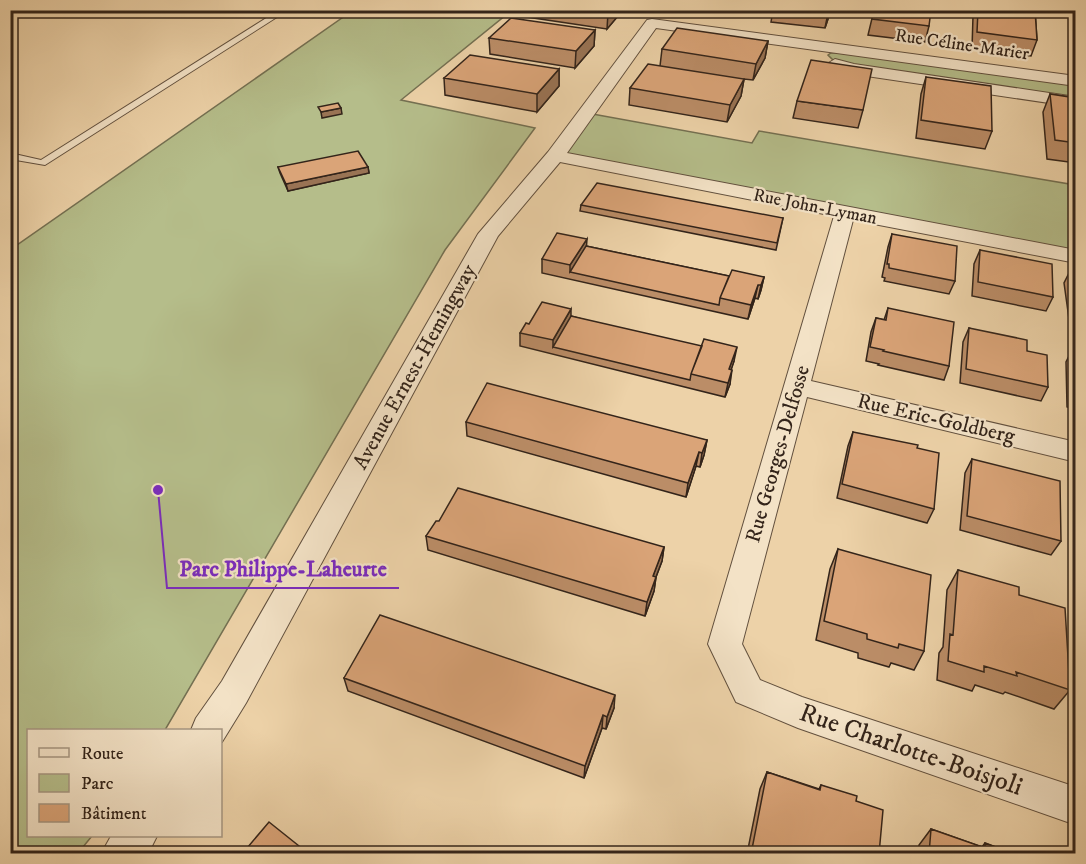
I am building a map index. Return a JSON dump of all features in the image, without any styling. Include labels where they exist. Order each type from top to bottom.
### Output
[{"type":"street","name":"Rue Céline-Marier","points":[[652,23],[1076,81]]},
{"type":"street","name":"Avenue Ernest-Hemingway","points":[[210,729],[240,681],[489,234],[555,156],[652,23]]},
{"type":"street","name":"Rue Céline-Marier","points":[[807,44],[824,58],[853,69],[1076,102]]},
{"type":"street","name":"Rue John-Lyman","points":[[555,156],[1076,257]]},
{"type":"street","name":"Rue Georges-Delfosse","points":[[748,691],[725,644],[844,213]]},
{"type":"street","name":"Rue Eric-Goldberg","points":[[797,386],[1076,452]]},
{"type":"street","name":"Rue Charlotte-Boisjoli","points":[[748,691],[798,712],[1076,806]]},
{"type":"street","points":[[121,854],[136,837]]},
{"type":"lane","points":[[10,16],[23,10]]},
{"type":"lane","points":[[10,156],[42,163],[285,10]]},
{"type":"lane","points":[[1042,10],[1076,15]]},
{"type":"green space","points":[[352,11],[511,11],[401,100],[535,128],[445,250],[166,729],[27,729],[27,837],[91,837],[78,853],[11,853],[10,250]]},
{"type":"green space","points":[[843,52],[1075,83],[1075,99],[856,67],[833,60],[828,55]]},
{"type":"green space","points":[[587,113],[752,143],[759,131],[1075,185],[1075,255],[555,156]]},
{"type":"building","points":[[589,10],[610,10],[608,13]]},
{"type":"building","points":[[811,10],[829,10],[828,13]]},
{"type":"building","points":[[874,10],[931,10],[929,26],[872,19]]},
{"type":"building","points":[[978,10],[1035,10],[1037,40],[977,32]]},
{"type":"building","points":[[511,18],[595,30],[576,51],[489,38]]},
{"type":"building","points":[[677,28],[768,41],[756,64],[662,49]]},
{"type":"building","points":[[470,55],[559,69],[537,94],[444,78]]},
{"type":"building","points":[[811,60],[872,69],[863,110],[797,101]]},
{"type":"building","points":[[648,64],[744,79],[730,105],[630,88]]},
{"type":"building","points":[[926,77],[991,86],[992,131],[921,120]]},
{"type":"building","points":[[1050,94],[1076,98],[1076,143],[1055,140]]},
{"type":"building","points":[[338,103],[341,108],[321,112],[318,107]]},
{"type":"building","points":[[358,151],[368,167],[286,184],[278,167]]},
{"type":"building","points":[[597,183],[783,218],[777,243],[581,205]]},
{"type":"building","points":[[557,233],[587,239],[570,265],[542,259]]},
{"type":"building","points":[[892,234],[957,246],[955,281],[889,268],[887,264]]},
{"type":"building","points":[[586,246],[729,276],[719,305],[570,272]]},
{"type":"building","points":[[980,250],[1052,264],[1053,297],[978,282]]},
{"type":"building","points":[[1071,269],[1076,270],[1076,302]]},
{"type":"building","points":[[732,270],[764,277],[761,285],[758,285],[751,305],[720,298]]},
{"type":"building","points":[[542,302],[571,309],[553,340],[520,333],[526,323],[529,324]]},
{"type":"building","points":[[888,308],[954,322],[949,366],[870,347],[876,318],[886,320]]},
{"type":"building","points":[[571,316],[702,346],[690,380],[553,347]]},
{"type":"building","points":[[969,328],[1027,340],[1027,351],[1047,355],[1048,387],[966,369]]},
{"type":"building","points":[[704,339],[737,347],[729,369],[732,370],[728,383],[691,374]]},
{"type":"building","points":[[1073,348],[1076,348],[1076,393],[1075,393]]},
{"type":"building","points":[[487,383],[707,440],[702,453],[699,452],[688,483],[466,422]]},
{"type":"building","points":[[853,432],[918,445],[917,448],[939,453],[934,509],[842,484]]},
{"type":"building","points":[[972,459],[1060,481],[1061,541],[967,516]]},
{"type":"building","points":[[458,488],[664,547],[653,576],[656,577],[647,602],[426,536],[436,521],[439,521]]},
{"type":"building","points":[[838,549],[931,575],[924,651],[899,644],[898,648],[867,639],[867,634],[824,621]]},
{"type":"building","points":[[958,570],[1019,587],[1019,595],[1065,608],[1070,690],[1016,672],[1017,676],[984,666],[984,672],[948,661],[950,634],[953,635]]},
{"type":"building","points":[[380,615],[615,695],[607,717],[603,715],[585,766],[344,678]]},
{"type":"building","points":[[767,772],[820,790],[821,785],[857,796],[856,801],[883,810],[879,854],[751,854]]},
{"type":"building","points":[[269,822],[309,854],[242,854]]},
{"type":"building","points":[[931,829],[985,848],[985,843],[1014,854],[929,854]]},
{"type":"place","name":"Parc Philippe-Laheurte","points":[[158,490]]}]
